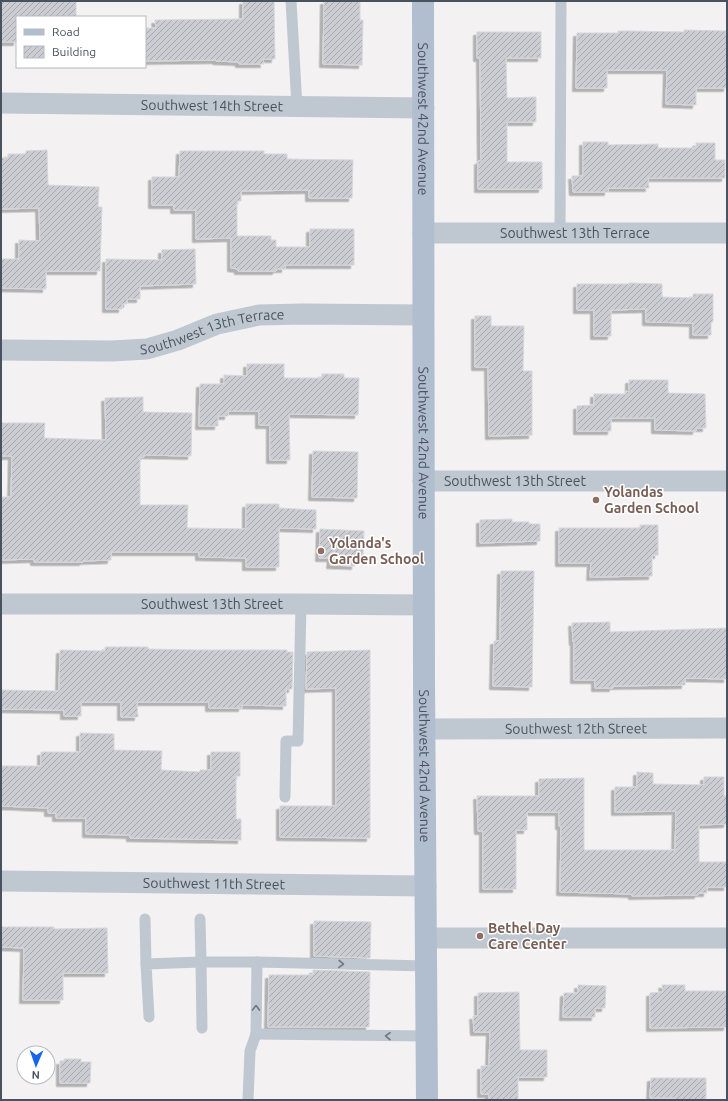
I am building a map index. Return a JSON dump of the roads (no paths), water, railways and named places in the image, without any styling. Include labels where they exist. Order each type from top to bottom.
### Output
[{"type":"main road","name":"Southwest 42nd Avenue","points":[[423,1],[424,729],[427,938],[427,1100]]},
{"type":"street","name":"Southwest 14th Street","points":[[1,103],[424,108]]},
{"type":"street","name":"Southwest 13th Terrace","points":[[423,233],[727,233]]},
{"type":"street","name":"Southwest 13th Terrace","points":[[1,350],[131,351],[147,349],[217,324],[259,316],[303,314],[423,315]]},
{"type":"street","name":"Southwest 13th Street","points":[[424,481],[727,481]]},
{"type":"street","name":"Southwest 13th Street","points":[[1,604],[424,605]]},
{"type":"street","name":"Southwest 12th Street","points":[[424,729],[727,728]]},
{"type":"street","name":"Southwest 11th Street","points":[[1,881],[426,886]]},
{"type":"street","points":[[427,938],[727,938]]},
{"type":"lane","points":[[292,1],[297,107]]},
{"type":"lane","points":[[560,233],[562,1]]},
{"type":"lane","points":[[285,797],[286,741],[298,741],[301,604]]},
{"type":"lane","points":[[145,919],[148,1017]]},
{"type":"lane","points":[[200,919],[202,1028]]},
{"type":"lane","points":[[248,1100],[250,1051],[256,1034],[257,962]]},
{"type":"lane","points":[[146,964],[257,962],[427,966]]},
{"type":"lane","points":[[256,1034],[427,1036]]},
{"type":"place","name":"Yolandas Garden School","points":[[596,500]]},
{"type":"place","name":"Yolanda's Garden School","points":[[321,551]]},
{"type":"place","name":"Bethel Day Care Center","points":[[480,936]]}]
